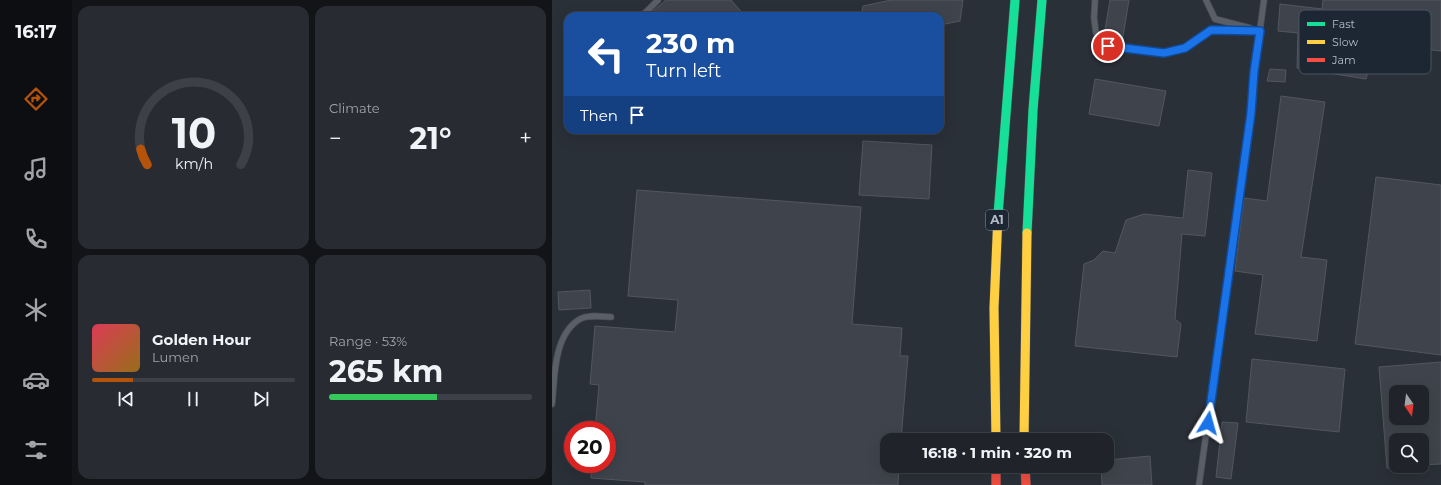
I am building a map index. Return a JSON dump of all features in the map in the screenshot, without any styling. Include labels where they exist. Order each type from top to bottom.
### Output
[{"type":"highway","name":"A1","points":[[996,433],[994,308],[998,208],[1015,0]]},
{"type":"highway","points":[[1024,433],[1026,279],[1036,64],[1042,0]]},
{"type":"highway","points":[[1025,473],[1026,485]]},
{"type":"lane","points":[[646,12],[658,0]]},
{"type":"lane","points":[[1095,0],[1094,18],[1096,34],[1108,46],[1164,53],[1185,48],[1211,30],[1260,31]]},
{"type":"lane","points":[[1206,0],[1215,19],[1260,31]]},
{"type":"lane","points":[[1199,485],[1251,113],[1254,72],[1264,0]]},
{"type":"lane","points":[[552,404],[556,358],[566,332],[581,319],[592,316],[611,318]]},
{"type":"lane","points":[[992,485],[996,476]]},
{"type":"building","points":[[666,0],[731,0],[742,12],[654,12],[653,11]]},
{"type":"building","points":[[891,0],[963,0],[960,21],[944,24],[944,12],[862,12],[863,6]]},
{"type":"building","points":[[1110,0],[1129,0],[1122,42],[1108,39],[1104,36]]},
{"type":"building","points":[[1323,0],[1441,0],[1441,51],[1431,50],[1431,10],[1299,10],[1299,68],[1297,68],[1298,33],[1278,31],[1280,4],[1322,9]]},
{"type":"building","points":[[1270,69],[1286,70],[1285,82],[1267,81]]},
{"type":"building","points":[[1335,74],[1367,74],[1366,79]]},
{"type":"building","points":[[1095,79],[1166,91],[1159,126],[1089,114]]},
{"type":"building","points":[[1281,96],[1325,102],[1301,257],[1327,260],[1317,341],[1255,334],[1263,275],[1235,271],[1244,198],[1267,201]]},
{"type":"building","points":[[863,141],[932,145],[929,199],[859,195]]},
{"type":"building","points":[[1188,170],[1212,173],[1205,236],[1182,234],[1175,319],[1181,324],[1177,357],[1075,346],[1084,264],[1094,260],[1103,251],[1115,253],[1126,220],[1144,214],[1183,218]]},
{"type":"building","points":[[1376,177],[1441,185],[1441,355],[1355,344]]},
{"type":"building","points":[[637,190],[861,207],[852,324],[902,328],[900,356],[908,356],[902,433],[880,433],[880,473],[899,473],[898,485],[645,485],[645,482],[591,478],[591,473],[616,473],[616,421],[596,421],[599,385],[590,384],[595,326],[675,332],[678,300],[628,296]]},
{"type":"building","points":[[590,290],[591,308],[559,310],[558,292]]},
{"type":"building","points":[[1252,359],[1345,369],[1339,432],[1246,422]]},
{"type":"building","points":[[1441,362],[1441,464],[1429,465],[1429,433],[1389,433],[1389,468],[1387,468],[1379,367]]},
{"type":"building","points":[[1222,422],[1238,423],[1231,479],[1216,477]]},
{"type":"building","points":[[1150,456],[1152,485],[1102,485],[1101,473],[1114,473],[1114,459]]},
{"type":"traffic: fast","points":[[998,215],[1015,0]]},
{"type":"traffic: fast","points":[[1027,233],[1033,110],[1042,0]]},
{"type":"traffic: slow","points":[[996,433],[994,308],[998,215]]},
{"type":"traffic: slow","points":[[1024,433],[1027,233]]},
{"type":"traffic: jam","points":[[996,473],[996,485]]},
{"type":"traffic: jam","points":[[1025,473],[1026,485]]},
{"type":"route","points":[[1108,46],[1164,53],[1185,48],[1211,30],[1260,31],[1254,72],[1251,113],[1208,423]]}]
